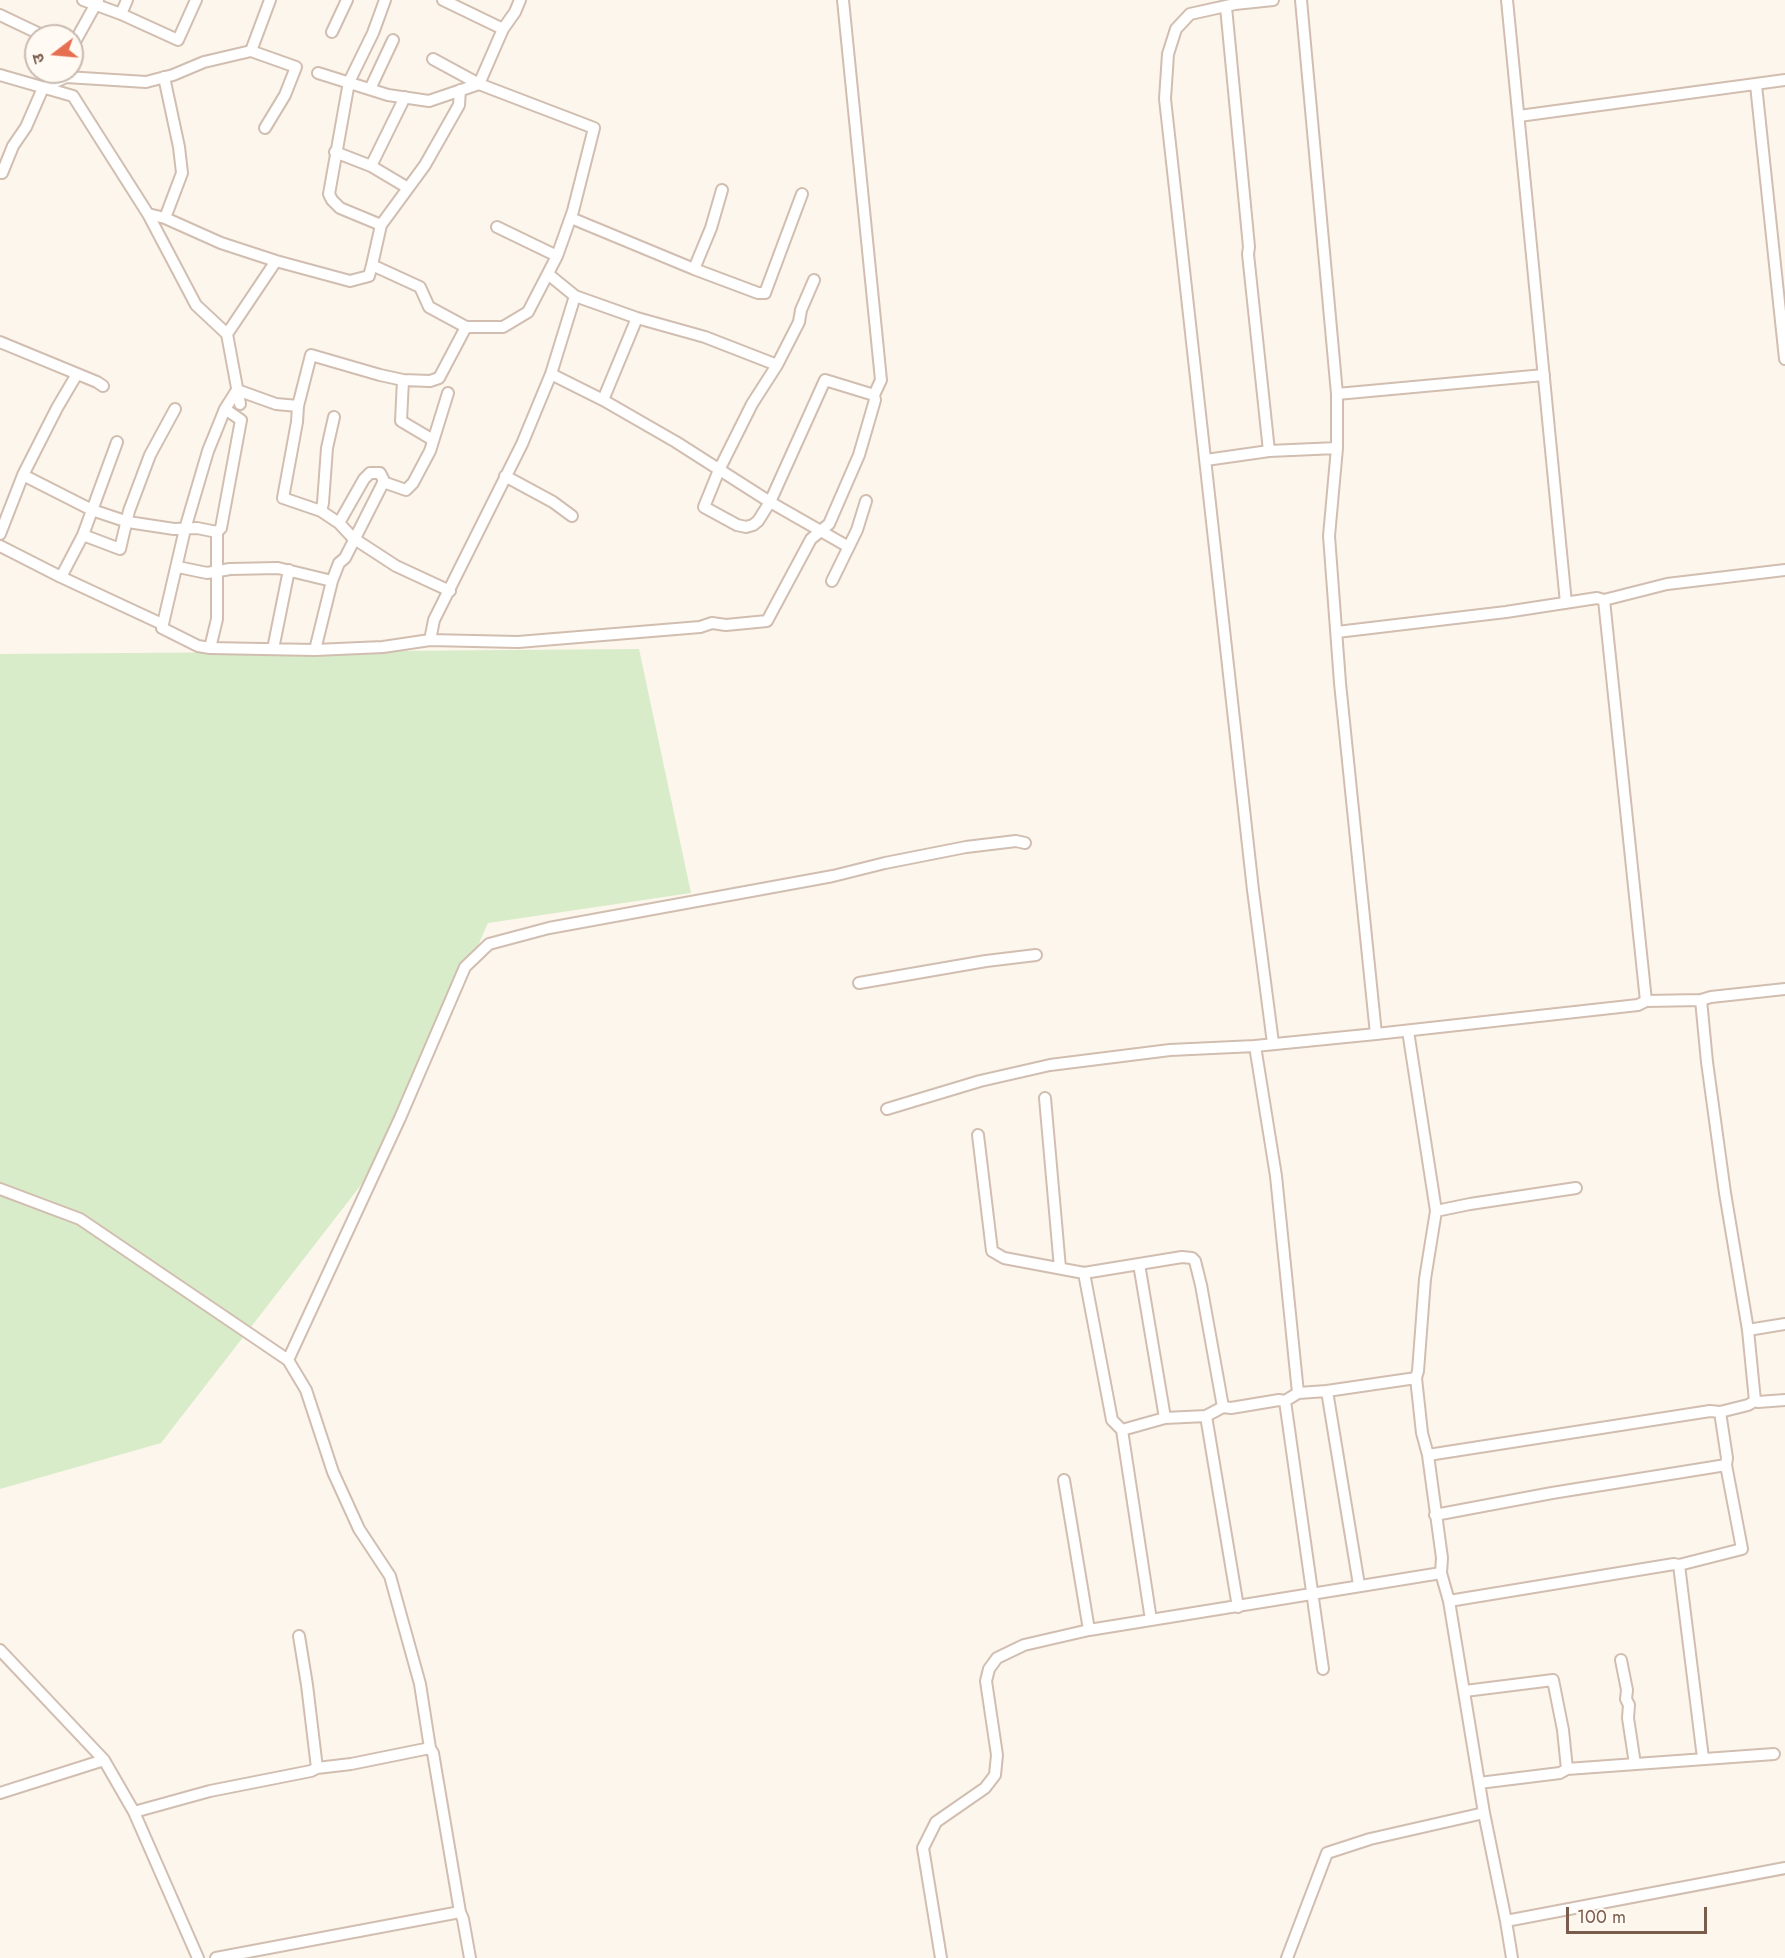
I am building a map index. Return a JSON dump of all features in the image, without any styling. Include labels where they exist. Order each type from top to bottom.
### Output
[{"type":"street","points":[[83,0],[97,3],[178,40],[196,0]]},
{"type":"street","points":[[121,14],[127,0]]},
{"type":"street","points":[[251,51],[270,0]]},
{"type":"street","points":[[332,32],[347,0]]},
{"type":"street","points":[[381,225],[340,208],[329,194],[349,82],[385,0]]},
{"type":"street","points":[[443,0],[502,29]]},
{"type":"street","points":[[318,73],[387,95],[429,101],[478,84],[502,29],[520,0]]},
{"type":"street","points":[[237,390],[225,409],[208,451],[185,529],[178,567],[162,624],[162,628],[198,646],[315,650],[383,647],[430,640],[518,642],[700,627],[712,623],[726,625],[767,621],[811,539],[829,524],[859,455],[875,399],[874,394],[881,380],[843,0]]},
{"type":"street","points":[[1272,0],[1191,14],[1176,29],[1168,54],[1165,99],[1253,890],[1273,1043]]},
{"type":"street","points":[[1301,0],[1337,394],[1337,448],[1329,536],[1340,683],[1376,1035]]},
{"type":"street","points":[[1507,0],[1566,603]]},
{"type":"street","points":[[84,26],[97,3]]},
{"type":"street","points":[[1226,7],[1248,254],[1269,452]]},
{"type":"street","points":[[0,15],[24,26]]},
{"type":"street","points":[[370,89],[393,40]]},
{"type":"street","points":[[2,173],[13,146],[26,127],[43,88],[66,77],[146,82],[204,62],[251,51],[296,67],[285,95],[265,128]]},
{"type":"street","points":[[372,265],[420,287],[429,307],[466,327],[503,327],[528,312],[557,256],[571,218],[594,128],[478,84],[433,59]]},
{"type":"street","points":[[0,75],[73,96],[148,214],[196,305],[227,334],[240,404]]},
{"type":"street","points":[[164,77],[179,147],[182,173],[165,218]]},
{"type":"street","points":[[1519,116],[1785,80]]},
{"type":"street","points":[[1756,85],[1785,359]]},
{"type":"street","points":[[148,214],[165,218],[221,243],[276,261],[350,281],[369,276],[381,225],[425,165],[459,105],[460,90]]},
{"type":"street","points":[[371,166],[405,97]]},
{"type":"street","points":[[335,152],[371,166],[408,188]]},
{"type":"street","points":[[694,269],[711,228],[722,190]]},
{"type":"street","points":[[571,218],[694,269],[758,293],[765,293],[802,194]]},
{"type":"street","points":[[497,226],[557,256]]},
{"type":"street","points":[[227,334],[276,261]]},
{"type":"street","points":[[548,274],[574,296],[637,318],[705,337],[777,365]]},
{"type":"street","points":[[814,280],[801,309],[798,322],[777,365],[752,404],[719,470],[704,507],[737,525],[746,527],[758,521],[770,502],[825,380],[874,394]]},
{"type":"street","points":[[430,640],[435,620],[522,444],[551,374],[574,296]]},
{"type":"street","points":[[603,400],[637,318]]},
{"type":"street","points":[[450,591],[396,566],[353,538],[321,511],[283,498],[298,406],[312,355],[380,375],[403,380],[430,381],[439,378],[466,327]]},
{"type":"street","points":[[0,342],[98,381],[103,386]]},
{"type":"street","points":[[0,534],[23,475],[77,374]]},
{"type":"street","points":[[551,374],[603,400],[676,442],[770,502],[847,546]]},
{"type":"street","points":[[1337,394],[1544,375]]},
{"type":"street","points":[[403,380],[401,421],[433,440]]},
{"type":"street","points":[[237,390],[276,404],[298,406]]},
{"type":"street","points":[[383,482],[406,490],[413,483],[430,451],[448,393]]},
{"type":"street","points":[[83,535],[120,549],[129,511],[150,455],[175,409]]},
{"type":"street","points":[[210,648],[217,620],[219,572],[217,532],[221,528],[224,517],[241,420],[225,409]]},
{"type":"street","points":[[321,511],[327,448],[334,417]]},
{"type":"street","points":[[61,577],[83,535],[117,442]]},
{"type":"street","points":[[1206,460],[1269,452],[1337,448]]},
{"type":"street","points":[[315,650],[332,581],[339,563],[345,558],[383,482],[380,472],[369,473],[364,479],[339,524]]},
{"type":"street","points":[[23,475],[92,510],[128,522],[174,529],[197,528],[217,532]]},
{"type":"street","points":[[506,476],[553,502],[572,516]]},
{"type":"street","points":[[832,581],[856,530],[866,501]]},
{"type":"street","points":[[0,546],[162,624]]},
{"type":"street","points":[[178,567],[207,573],[230,569],[278,568],[332,581]]},
{"type":"street","points":[[273,649],[289,570]]},
{"type":"street","points":[[1337,632],[1506,612],[1597,598],[1604,600],[1667,584],[1785,570]]},
{"type":"street","points":[[1604,600],[1646,1001]]},
{"type":"street","points":[[288,1360],[400,1118],[465,967],[489,944],[549,928],[833,876],[966,847],[1016,841],[1025,843]]},
{"type":"street","points":[[859,982],[1036,955]]},
{"type":"street","points":[[887,1109],[980,1081],[1050,1065],[1170,1050],[1255,1046],[1376,1035],[1638,1005],[1646,1001],[1701,1000],[1785,989]]},
{"type":"street","points":[[1701,1000],[1725,1193],[1748,1330],[1755,1401]]},
{"type":"street","points":[[1408,1031],[1436,1212],[1425,1280],[1416,1378],[1422,1433],[1428,1455],[1442,1558],[1441,1573],[1449,1601],[1484,1813],[1512,1958]]},
{"type":"street","points":[[1255,1046],[1276,1176],[1298,1393]]},
{"type":"street","points":[[1045,1098],[1060,1268]]},
{"type":"street","points":[[978,1135],[992,1251],[1004,1258],[1084,1273],[1182,1257],[1192,1258],[1195,1262],[1224,1407]]},
{"type":"street","points":[[1436,1212],[1470,1204],[1576,1188]]},
{"type":"street","points":[[0,1189],[80,1219],[288,1360],[306,1390],[333,1472],[360,1528],[390,1576],[420,1684],[470,1958]]},
{"type":"street","points":[[1139,1264],[1165,1418]]},
{"type":"street","points":[[1084,1273],[1112,1420],[1122,1430],[1151,1620]]},
{"type":"street","points":[[1748,1330],[1785,1324]]},
{"type":"street","points":[[1122,1430],[1165,1418],[1206,1416],[1224,1407],[1285,1401],[1298,1393],[1416,1378]]},
{"type":"street","points":[[1327,1391],[1359,1585]]},
{"type":"street","points":[[1428,1455],[1710,1411],[1720,1412],[1755,1401],[1785,1400]]},
{"type":"street","points":[[1285,1401],[1323,1669]]},
{"type":"street","points":[[1449,1601],[1679,1565],[1742,1549],[1726,1465],[1720,1412]]},
{"type":"street","points":[[1206,1416],[1238,1607]]},
{"type":"street","points":[[1435,1515],[1552,1493],[1726,1465]]},
{"type":"street","points":[[1064,1480],[1089,1630]]},
{"type":"street","points":[[1679,1565],[1703,1758]]},
{"type":"street","points":[[941,1958],[922,1848],[936,1822],[985,1788],[995,1775],[997,1755],[986,1682],[989,1669],[997,1658],[1024,1645],[1089,1630],[1441,1573]]},
{"type":"street","points":[[299,1636],[317,1768]]},
{"type":"street","points":[[0,1650],[104,1760],[134,1812],[198,1958]]},
{"type":"street","points":[[1621,1659],[1627,1690],[1626,1699],[1629,1705],[1628,1719],[1635,1764]]},
{"type":"street","points":[[1465,1691],[1553,1680],[1563,1730],[1567,1769]]},
{"type":"street","points":[[134,1812],[210,1791],[317,1768],[351,1764],[430,1748]]},
{"type":"street","points":[[1479,1783],[1560,1773],[1567,1769],[1774,1754]]},
{"type":"street","points":[[0,1793],[104,1760]]},
{"type":"street","points":[[1287,1958],[1327,1853],[1370,1839],[1484,1813]]},
{"type":"street","points":[[1506,1921],[1785,1868]]},
{"type":"street","points":[[216,1958],[460,1912]]},
{"type":"green space","points":[[639,649],[691,893],[488,923],[385,1154],[161,1443],[0,1489],[0,654]]}]
